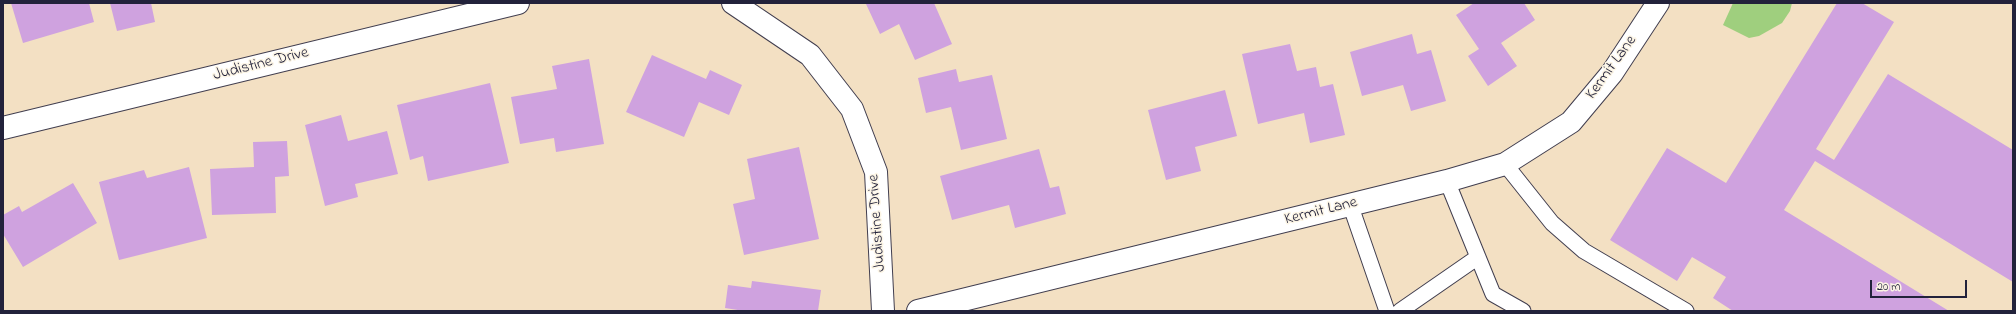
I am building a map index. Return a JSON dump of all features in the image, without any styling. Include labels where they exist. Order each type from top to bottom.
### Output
[{"type":"street","name":"Judistine Drive","points":[[3,128],[518,3]]},
{"type":"street","name":"Judistine Drive","points":[[733,3],[810,55],[852,108],[876,172],[883,311]]},
{"type":"street","name":"Kermit Lane","points":[[918,311],[1447,181],[1505,164],[1571,122],[1612,73],[1658,3]]},
{"type":"lane","points":[[1505,164],[1552,223],[1584,251],[1686,311]]},
{"type":"lane","points":[[1447,181],[1493,294],[1523,311]]},
{"type":"lane","points":[[1350,204],[1387,311]]},
{"type":"lane","points":[[1400,311],[1478,257]]},
{"type":"green space","points":[[1733,3],[1792,3],[1790,11],[1782,23],[1759,36],[1749,38],[1723,25]]},
{"type":"building","points":[[11,3],[89,3],[94,22],[23,43]]},
{"type":"building","points":[[110,3],[151,3],[155,22],[117,31]]},
{"type":"building","points":[[934,3],[952,44],[915,60],[899,24],[880,34],[866,4]]},
{"type":"building","points":[[1474,3],[1524,3],[1535,20],[1501,43],[1517,66],[1488,86],[1468,56],[1479,49],[1456,15]]},
{"type":"building","points":[[1837,3],[1862,3],[1894,22],[1816,149],[1834,160],[1888,74],[2013,150],[2013,282],[1815,161],[1784,210],[1949,311],[1733,311],[1713,298],[1726,277],[1692,257],[1677,281],[1610,240],[1667,148],[1726,183]]},
{"type":"building","points":[[1412,34],[1417,54],[1431,50],[1446,101],[1411,111],[1403,85],[1362,96],[1350,52]]},
{"type":"building","points":[[1290,44],[1297,71],[1316,67],[1320,87],[1333,84],[1345,135],[1310,143],[1304,113],[1258,124],[1242,54]]},
{"type":"building","points":[[652,55],[706,79],[710,70],[742,85],[729,115],[699,102],[684,137],[626,112]]},
{"type":"building","points":[[589,59],[604,144],[556,152],[554,138],[520,144],[511,97],[557,89],[552,66]]},
{"type":"building","points":[[956,69],[959,82],[992,75],[1007,139],[961,150],[951,107],[926,113],[918,78]]},
{"type":"building","points":[[490,83],[509,163],[428,181],[423,156],[410,160],[397,105]]},
{"type":"building","points":[[1225,90],[1237,136],[1195,147],[1201,171],[1166,180],[1148,110]]},
{"type":"building","points":[[341,115],[348,141],[387,131],[398,174],[355,184],[358,197],[325,206],[305,125]]},
{"type":"building","points":[[287,141],[289,176],[275,177],[276,213],[212,215],[210,169],[254,167],[253,142]]},
{"type":"building","points":[[799,147],[819,239],[744,255],[733,204],[755,199],[747,159]]},
{"type":"building","points":[[1039,149],[1050,188],[1059,186],[1066,214],[1015,228],[1009,205],[952,220],[940,176]]},
{"type":"building","points":[[189,167],[207,238],[119,260],[99,182],[144,170],[147,178]]},
{"type":"building","points":[[73,183],[97,223],[23,267],[3,234],[3,215],[19,206],[22,212]]},
{"type":"building","points":[[752,281],[821,290],[818,311],[744,311],[725,308],[728,285],[751,288]]}]
